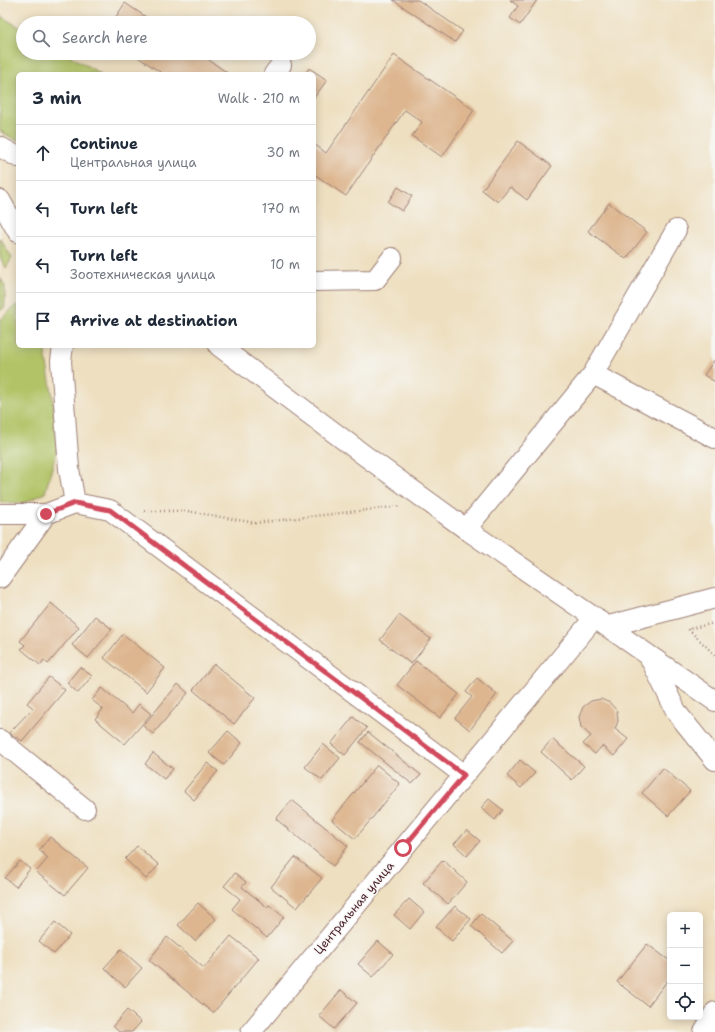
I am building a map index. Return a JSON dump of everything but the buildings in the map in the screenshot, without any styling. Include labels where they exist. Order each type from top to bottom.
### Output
[{"type":"street","points":[[0,147],[16,156]]},
{"type":"street","points":[[0,200],[16,228]]},
{"type":"street","points":[[466,529],[593,374],[676,230]]},
{"type":"street","points":[[316,281],[375,280],[392,258]]},
{"type":"street","points":[[222,348],[364,455],[466,529],[715,701]]},
{"type":"street","points":[[60,351],[69,468],[75,503]]},
{"type":"street","points":[[593,374],[715,438]]},
{"type":"street","points":[[0,514],[46,514],[75,503],[92,505],[110,510],[464,775]]},
{"type":"street","points":[[0,578],[46,514]]},
{"type":"street","points":[[602,622],[715,598]]},
{"type":"street","name":"Центральная улица","points":[[251,1032],[464,775],[602,622]]},
{"type":"street","points":[[648,655],[677,713],[715,760]]},
{"type":"street","points":[[0,740],[85,809]]},
{"type":"street","points":[[704,1032],[715,1012]]},
{"type":"path","points":[[141,511],[187,511],[255,523],[430,502]]},
{"type":"path","points":[[715,623],[688,629],[715,655]]},
{"type":"green space","points":[[0,16],[16,25],[16,60],[77,60],[98,72],[16,72],[16,140],[0,131]]},
{"type":"green space","points":[[0,238],[12,258],[6,268],[0,258]]},
{"type":"green space","points":[[0,277],[5,286],[5,307],[0,311]]},
{"type":"green space","points":[[16,305],[16,348],[44,348],[53,399],[57,450],[45,493],[24,503],[0,502],[0,320]]},
{"type":"route","points":[[46,514],[56,512],[75,503],[92,505],[110,510],[464,775],[403,848]]}]
